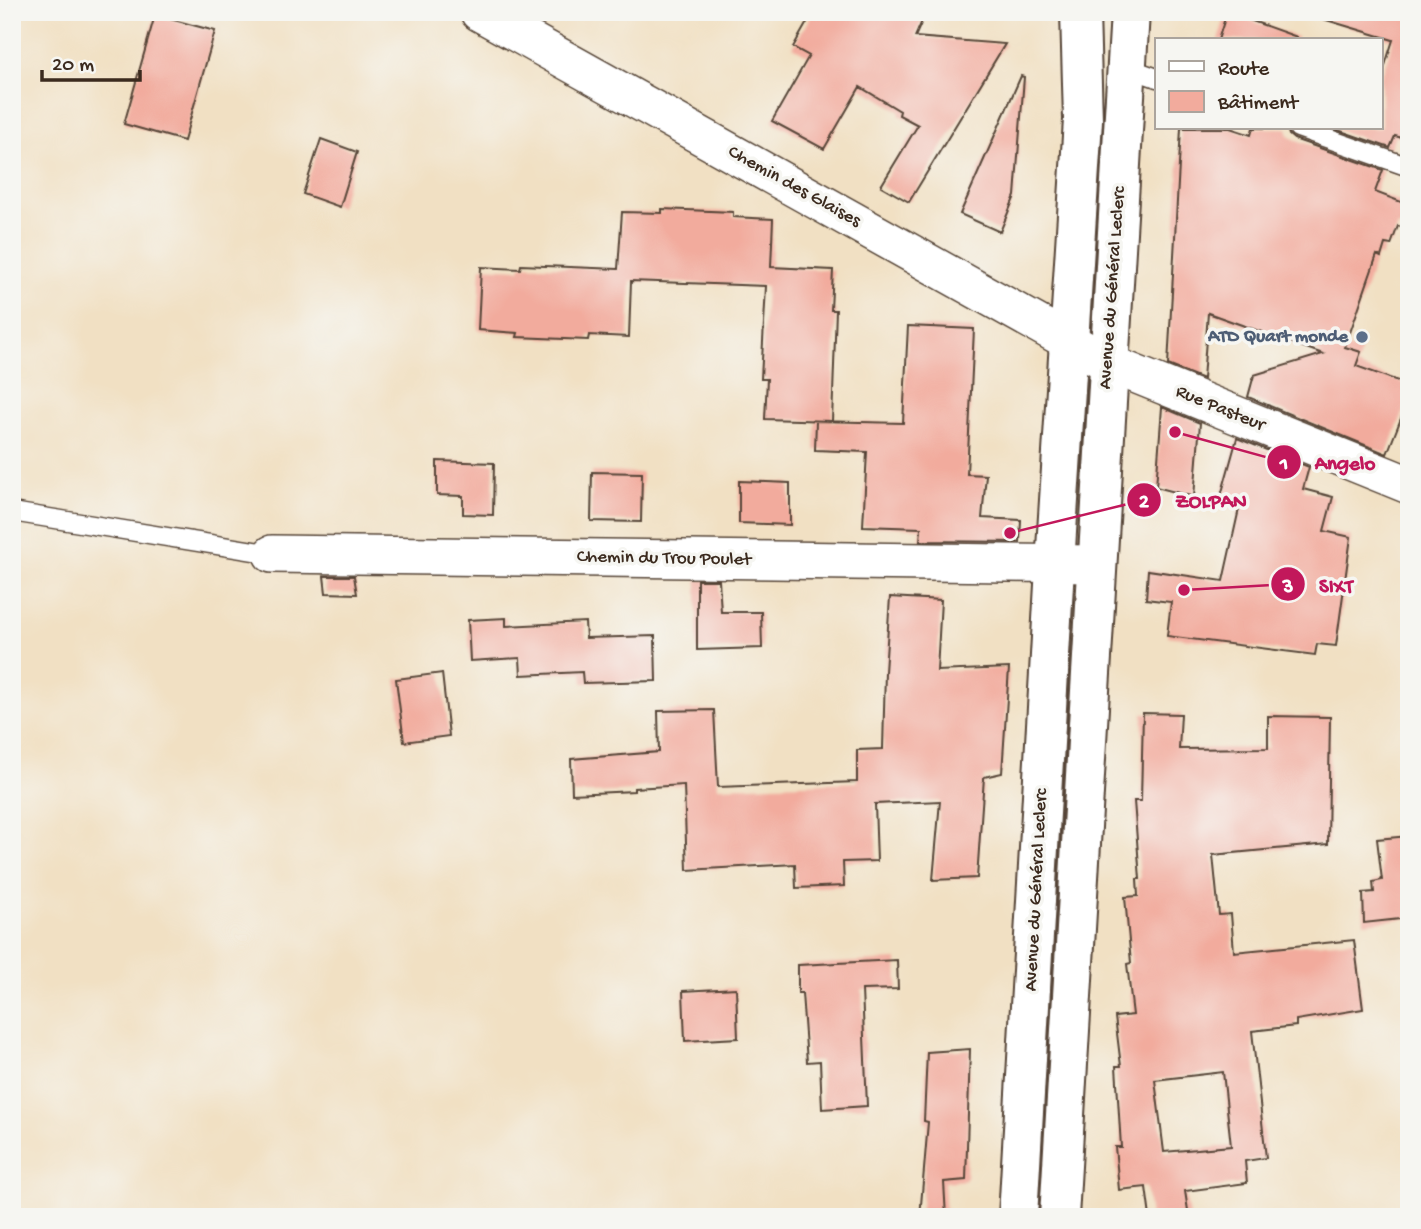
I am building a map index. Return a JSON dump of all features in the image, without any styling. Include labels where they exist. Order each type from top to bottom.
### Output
[{"type":"main road","name":"Avenue du Général Leclerc","points":[[1018,1217],[1083,120],[1080,12]]},
{"type":"main road","name":"Avenue du Général Leclerc","points":[[1059,1217],[1108,363],[1142,73],[1130,12]]},
{"type":"street","name":"Chemin des Glaises","points":[[479,12],[1108,363]]},
{"type":"street","name":"Rue Pasteur","points":[[1108,363],[1409,485]]},
{"type":"street","name":"Chemin du Trou Poulet","points":[[272,554],[1055,563]]},
{"type":"street","points":[[1055,563],[1096,564]]},
{"type":"street","points":[[1055,563],[1093,608]]},
{"type":"lane","points":[[1304,130],[1409,167]]},
{"type":"lane","points":[[12,512],[272,554]]},
{"type":"building","points":[[813,12],[926,12],[915,37],[1005,44],[909,202],[881,186],[918,125],[860,87],[824,149],[772,121],[809,56],[793,47]]},
{"type":"building","points":[[1227,12],[1297,37],[1297,38],[1219,38]]},
{"type":"building","points":[[1324,12],[1409,12],[1409,140],[1395,136],[1390,148],[1338,130],[1382,130],[1382,75],[1393,40],[1323,19]]},
{"type":"building","points":[[155,15],[215,31],[184,141],[124,124]]},
{"type":"building","points":[[1021,76],[1024,77],[1015,196],[1000,232],[960,214]]},
{"type":"building","points":[[1181,130],[1236,130],[1251,135],[1252,130],[1288,130],[1294,139],[1383,170],[1375,192],[1409,205],[1409,229],[1398,226],[1391,245],[1385,244],[1381,257],[1377,255],[1345,347],[1361,352],[1356,366],[1409,385],[1409,398],[1387,454],[1248,397],[1254,375],[1323,354],[1208,313],[1203,379],[1168,365]]},
{"type":"building","points":[[321,139],[357,152],[340,207],[303,194]]},
{"type":"building","points":[[662,209],[733,212],[733,217],[773,219],[771,267],[833,270],[831,310],[836,310],[832,421],[765,419],[767,379],[761,379],[766,286],[631,281],[629,337],[589,335],[588,340],[517,337],[518,333],[478,330],[481,267],[520,269],[521,265],[618,269],[622,212],[662,213]]},
{"type":"building","points":[[908,326],[974,329],[967,474],[986,475],[982,518],[1021,520],[1020,542],[920,541],[921,528],[863,526],[867,452],[815,450],[816,421],[903,423]]},
{"type":"building","points":[[1162,407],[1200,423],[1194,497],[1156,487]]},
{"type":"building","points":[[1237,438],[1309,467],[1303,489],[1333,497],[1324,531],[1351,537],[1336,646],[1317,644],[1315,655],[1167,636],[1171,602],[1146,599],[1148,570],[1223,581],[1239,509],[1219,503]]},
{"type":"building","points":[[437,461],[494,463],[493,515],[463,514],[463,496],[437,495]]},
{"type":"building","points":[[592,472],[642,473],[641,522],[591,521]]},
{"type":"building","points":[[739,481],[790,483],[790,525],[739,523]]},
{"type":"building","points":[[324,576],[354,576],[357,594],[326,593]]},
{"type":"building","points":[[697,580],[719,580],[721,612],[761,612],[762,648],[697,650]]},
{"type":"building","points":[[890,597],[941,600],[937,671],[1009,668],[1002,773],[984,777],[977,878],[933,880],[940,801],[875,804],[877,861],[843,862],[844,886],[796,888],[795,864],[687,870],[684,785],[572,794],[571,759],[659,752],[658,711],[714,710],[718,787],[857,782],[857,750],[883,749]]},
{"type":"building","points":[[506,618],[506,626],[585,622],[586,638],[655,636],[656,681],[583,683],[582,672],[521,675],[520,658],[470,661],[468,620]]},
{"type":"building","points":[[442,673],[449,736],[404,742],[396,679]]},
{"type":"building","points":[[1143,713],[1181,714],[1179,749],[1268,748],[1268,716],[1330,717],[1328,844],[1213,855],[1219,915],[1231,914],[1234,952],[1354,940],[1363,1009],[1296,1020],[1296,1026],[1252,1031],[1266,1158],[1245,1161],[1247,1183],[1185,1191],[1189,1217],[1150,1217],[1146,1187],[1119,1190],[1115,1147],[1121,1147],[1116,1066],[1121,1066],[1115,1017],[1133,1015],[1127,964],[1131,963],[1125,897],[1138,896],[1137,879],[1140,879],[1134,801],[1141,801]],"holes":[[[1223,1072],[1231,1146],[1164,1152],[1155,1080]]]},
{"type":"building","points":[[1409,836],[1409,918],[1364,923],[1363,893],[1374,892],[1373,882],[1382,880],[1377,839]]},
{"type":"building","points":[[897,960],[898,989],[862,990],[867,1106],[822,1109],[820,1061],[807,1062],[802,993],[798,993],[798,965]]},
{"type":"building","points":[[736,988],[738,1038],[685,1041],[683,991]]},
{"type":"building","points":[[970,1049],[966,1180],[944,1182],[946,1217],[920,1217],[928,1122],[924,1121],[927,1052]]},
{"type":"place","name":"ATD Quart monde","points":[[1362,337]]},
{"type":"place","name":"Angelo","points":[[1175,432]]},
{"type":"place","name":"ZOLPAN","points":[[1010,533]]},
{"type":"place","name":"SIXT","points":[[1184,590]]}]
